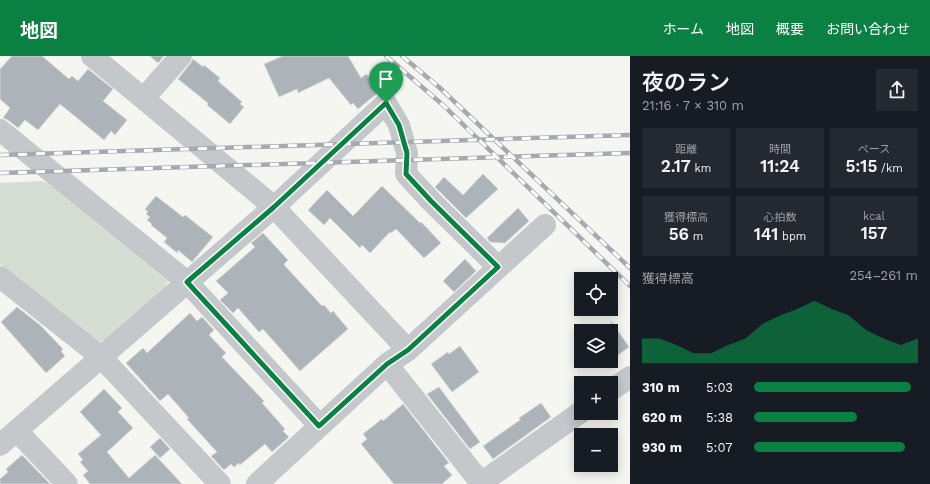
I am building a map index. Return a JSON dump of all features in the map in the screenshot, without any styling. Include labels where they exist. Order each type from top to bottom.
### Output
[{"type":"street","points":[[92,56],[274,207],[408,350]]},
{"type":"street","points":[[144,98],[181,56]]},
{"type":"street","points":[[0,445],[274,207],[386,103],[399,125],[407,153],[406,174],[431,201],[498,267]]},
{"type":"street","points":[[0,130],[187,282],[319,426]]},
{"type":"street","points":[[257,484],[387,364],[408,350],[545,225]]},
{"type":"street","points":[[0,277],[101,357],[220,484]]},
{"type":"street","points":[[387,364],[481,484],[574,417]]},
{"type":"street","points":[[618,385],[630,377]]},
{"type":"street","points":[[17,431],[67,484]]},
{"type":"shaded area","points":[[42,181],[49,184],[168,281],[165,290],[112,339],[97,342],[0,264],[0,183]]},
{"type":"building","points":[[12,56],[42,56],[69,79],[72,76],[78,81],[88,69],[113,89],[103,101],[127,120],[115,135],[111,131],[104,140],[60,104],[38,130],[25,120],[18,128],[3,118],[10,108],[0,99],[0,69]]},
{"type":"building","points":[[150,56],[164,56],[158,63]]},
{"type":"building","points":[[283,56],[348,56],[361,78],[366,74],[380,91],[358,109],[353,103],[351,105],[329,78],[298,93],[297,89],[279,97],[264,64]]},
{"type":"building","points":[[193,59],[203,67],[204,65],[220,78],[218,81],[242,102],[240,104],[244,107],[230,124],[207,105],[208,103],[178,79]]},
{"type":"building","points":[[483,174],[498,189],[466,218],[435,187],[444,177],[463,195]]},
{"type":"building","points":[[382,186],[420,223],[421,222],[441,243],[424,258],[396,229],[391,233],[390,232],[370,253],[362,245],[360,248],[330,218],[324,225],[308,210],[327,190],[353,216]]},
{"type":"building","points":[[156,196],[183,217],[185,215],[213,237],[192,262],[178,250],[177,253],[164,242],[167,238],[147,220],[150,217],[146,214],[148,212],[145,209]]},
{"type":"building","points":[[518,208],[529,221],[505,243],[490,242],[487,238]]},
{"type":"building","points":[[263,233],[288,260],[284,264],[285,266],[322,306],[324,305],[331,313],[333,311],[348,329],[300,371],[263,329],[259,332],[238,308],[233,313],[220,300],[228,293],[216,281],[255,247],[251,243]]},
{"type":"building","points":[[465,259],[476,271],[454,292],[443,281]]},
{"type":"building","points":[[17,307],[40,325],[63,349],[61,351],[65,356],[46,373],[1,322]]},
{"type":"building","points":[[190,313],[197,321],[202,317],[214,330],[209,335],[226,353],[222,357],[264,401],[262,403],[285,429],[283,431],[289,437],[272,452],[265,444],[240,465],[239,463],[234,467],[231,464],[224,470],[211,456],[217,452],[187,419],[189,418],[168,394],[160,401],[126,363],[143,348],[147,353]]},
{"type":"building","points":[[618,331],[629,347],[618,355]]},
{"type":"building","points":[[460,346],[479,372],[452,392],[431,364],[448,352],[449,354]]},
{"type":"building","points":[[439,387],[480,442],[470,449],[427,394]]},
{"type":"building","points":[[104,389],[122,408],[118,412],[133,428],[107,452],[129,478],[155,455],[182,484],[90,484],[83,475],[88,471],[80,462],[83,460],[78,454],[101,435],[80,412]]},
{"type":"building","points":[[541,403],[551,417],[493,459],[483,446]]},
{"type":"building","points":[[403,404],[449,463],[444,466],[452,475],[442,484],[394,484],[361,444],[367,439],[363,434],[382,419],[383,421]]},
{"type":"building","points":[[160,438],[170,449],[160,458],[150,447]]},
{"type":"building","points":[[22,455],[50,484],[0,484],[0,479],[8,472],[6,469]]},
{"type":"railway","points":[[386,56],[443,105],[630,286]]},
{"type":"railway","points":[[402,56],[440,88],[630,268]]},
{"type":"railway","points":[[0,155],[630,135]]},
{"type":"railway","points":[[0,173],[630,153]]},
{"type":"route","points":[[386,103],[399,125],[407,153],[406,174],[431,201],[498,267],[408,350],[387,364],[319,426],[187,282],[274,207],[386,103]]}]
